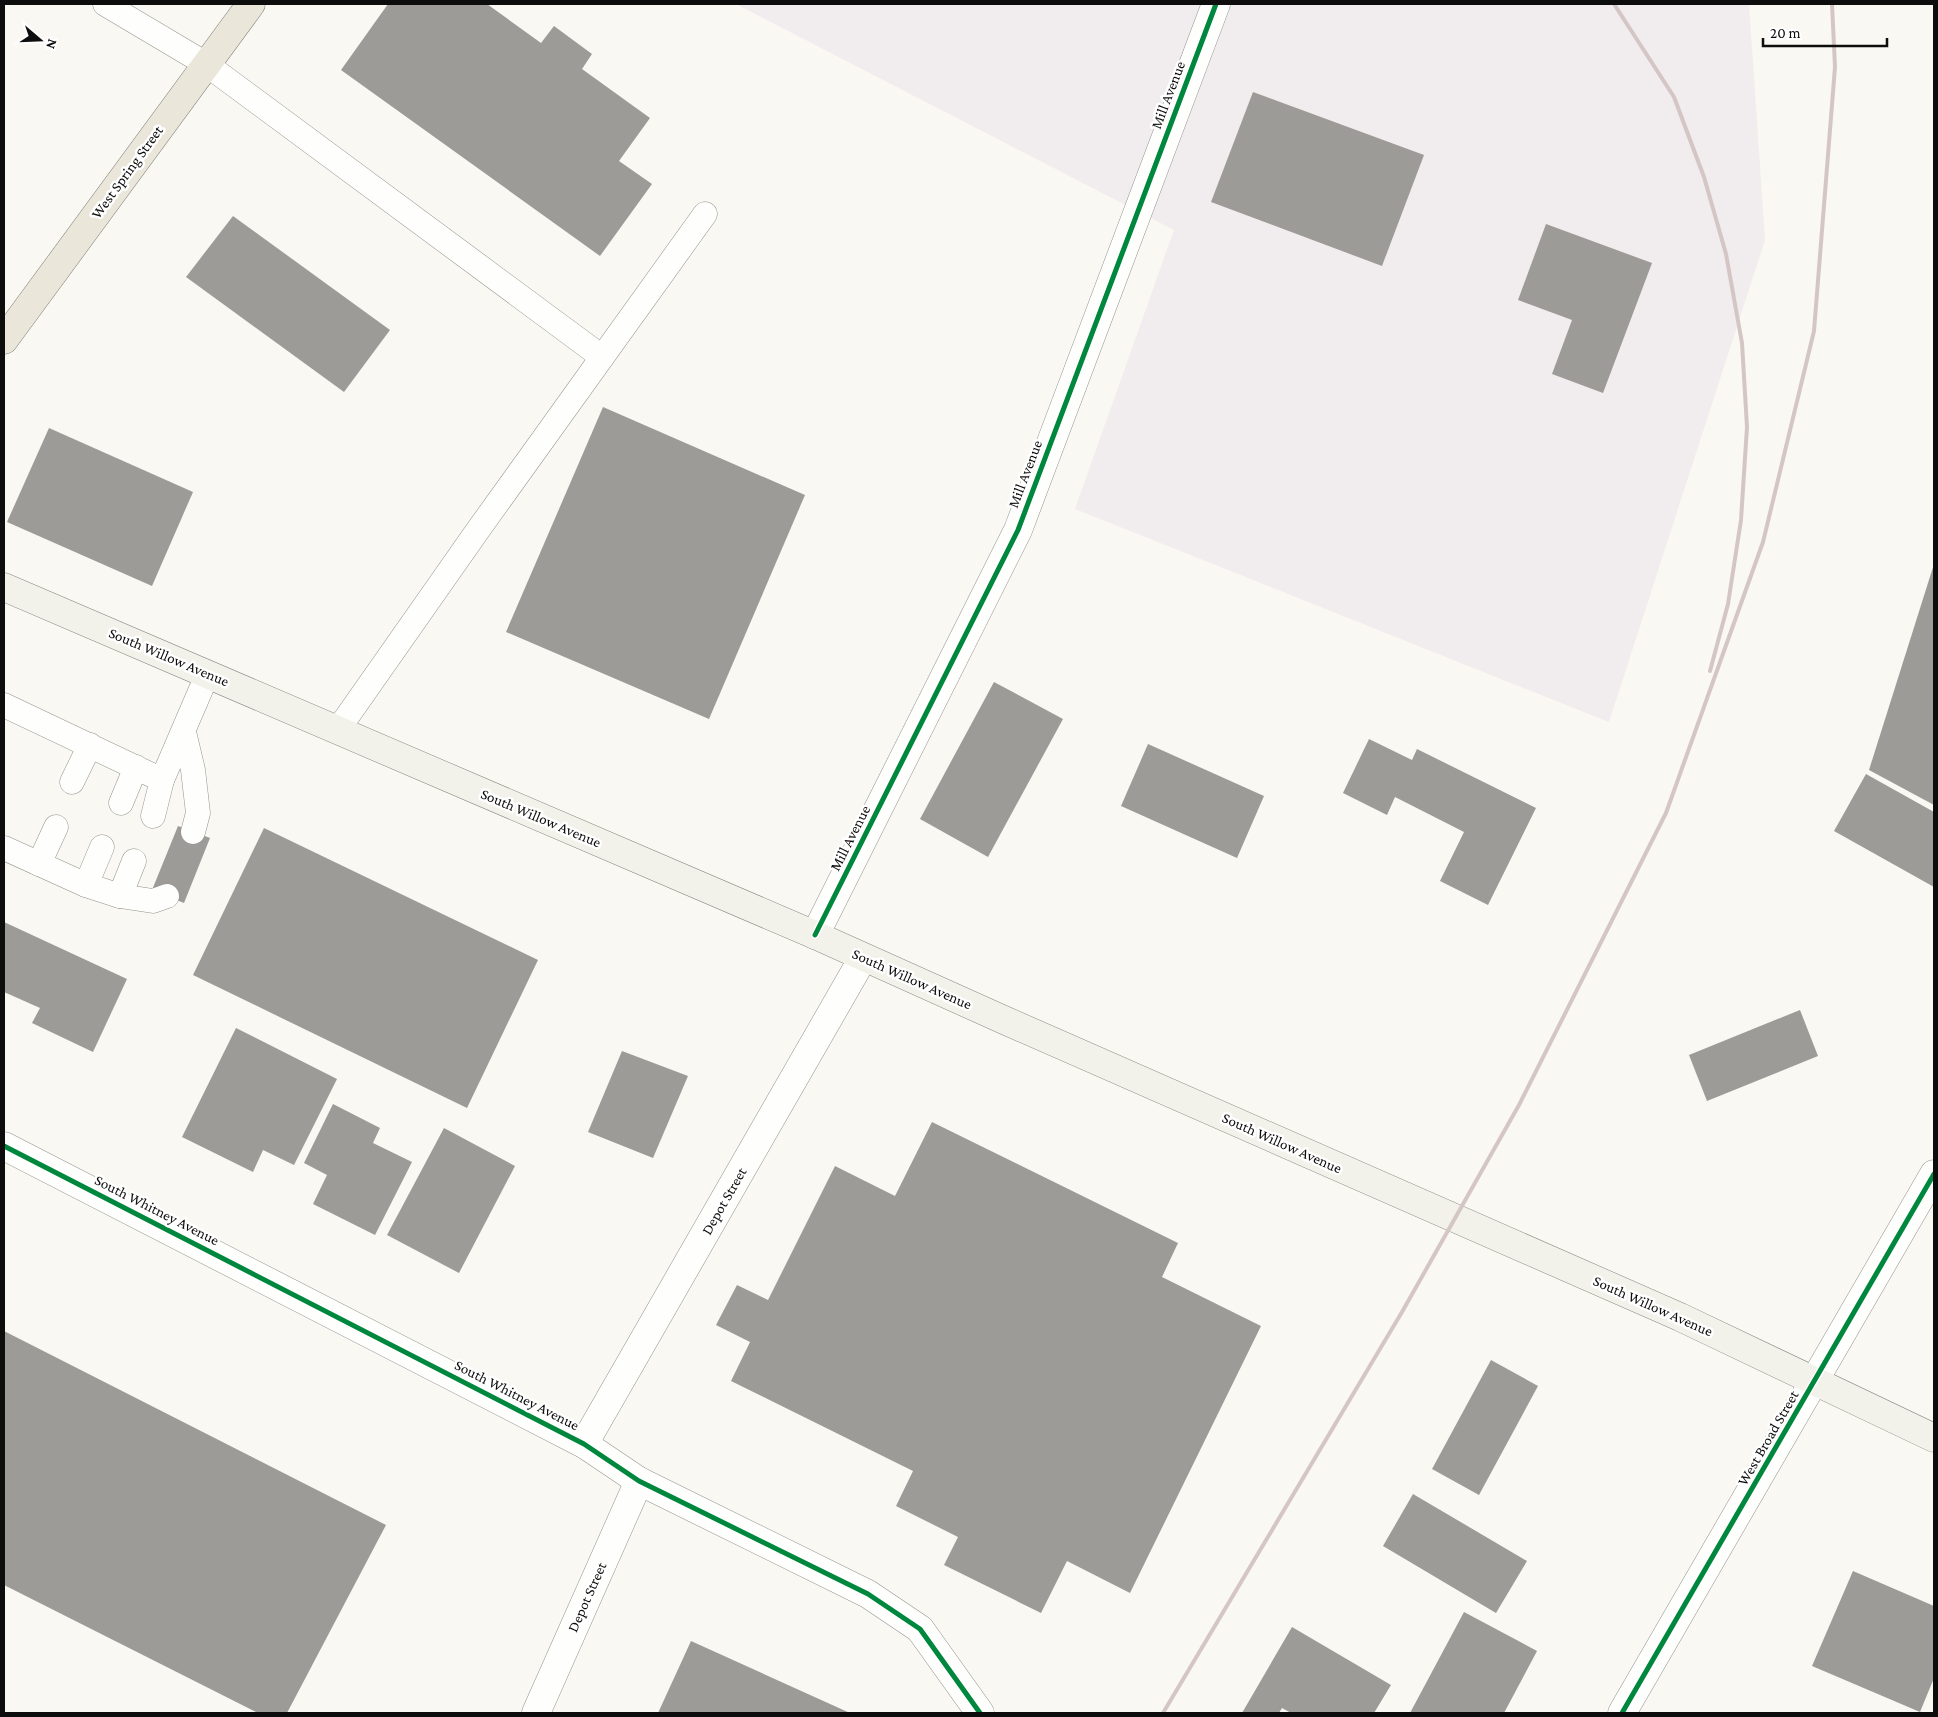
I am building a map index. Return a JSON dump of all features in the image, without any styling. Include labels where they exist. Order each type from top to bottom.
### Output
[{"type":"main road","name":"West Spring Street","points":[[4,340],[251,4]]},
{"type":"main road","name":"South Willow Avenue","points":[[4,587],[815,935],[863,958],[1680,1316],[1934,1438]]},
{"type":"street","name":"Mill Avenue","points":[[815,935],[1018,530],[1216,4]]},
{"type":"street","name":"Depot Street","points":[[584,1444],[863,958]]},
{"type":"street","name":"South Whitney Avenue","points":[[4,1146],[584,1444],[639,1482],[868,1594],[920,1629],[980,1713]]},
{"type":"street","name":"West Broad Street","points":[[1622,1713],[1934,1174]]},
{"type":"street","name":"Depot Street","points":[[536,1713],[639,1482]]},
{"type":"lane","points":[[110,5],[206,64],[602,357]]},
{"type":"lane","points":[[338,731],[478,530],[705,214]]},
{"type":"lane","points":[[153,816],[162,780],[208,674]]},
{"type":"lane","points":[[4,705],[162,780]]},
{"type":"lane","points":[[184,732],[193,770],[198,813],[194,832]]},
{"type":"lane","points":[[72,782],[90,745]]},
{"type":"lane","points":[[121,803],[136,767]]},
{"type":"lane","points":[[39,864],[56,827]]},
{"type":"lane","points":[[86,885],[102,847]]},
{"type":"lane","points":[[4,848],[86,885],[120,896],[153,901],[167,896]]},
{"type":"lane","points":[[120,896],[134,861]]},
{"type":"shaded area","points":[[736,4],[1749,4],[1765,240],[1609,722],[1075,509],[1174,230]]},
{"type":"building","points":[[388,4],[487,4],[541,43],[554,26],[592,54],[582,69],[650,118],[619,161],[652,184],[600,256],[341,70]]},
{"type":"building","points":[[1253,92],[1424,155],[1382,266],[1211,202]]},
{"type":"building","points":[[233,216],[390,330],[344,392],[186,277]]},
{"type":"building","points":[[1546,224],[1652,263],[1603,393],[1552,374],[1572,320],[1518,300]]},
{"type":"building","points":[[603,407],[805,495],[709,719],[506,632]]},
{"type":"building","points":[[49,428],[193,492],[152,586],[7,522]]},
{"type":"building","points":[[1934,564],[1934,805],[1869,770]]},
{"type":"building","points":[[994,682],[1063,719],[988,857],[920,819]]},
{"type":"building","points":[[1369,739],[1412,760],[1417,749],[1536,808],[1488,905],[1440,881],[1464,832],[1395,797],[1387,815],[1343,793]]},
{"type":"building","points":[[1148,744],[1264,796],[1237,858],[1121,806]]},
{"type":"building","points":[[1866,774],[1934,812],[1934,887],[1834,831]]},
{"type":"building","points":[[178,826],[210,838],[184,903],[152,890]]},
{"type":"building","points":[[264,828],[538,960],[467,1108],[193,975]]},
{"type":"building","points":[[4,922],[127,979],[93,1052],[32,1023],[40,1008],[4,992]]},
{"type":"building","points":[[1800,1010],[1818,1056],[1707,1101],[1689,1055]]},
{"type":"building","points":[[236,1028],[337,1079],[294,1165],[263,1150],[253,1172],[182,1137]]},
{"type":"building","points":[[622,1051],[688,1076],[653,1158],[588,1132]]},
{"type":"building","points":[[333,1104],[380,1128],[373,1143],[412,1162],[375,1235],[313,1204],[327,1175],[304,1163]]},
{"type":"building","points":[[932,1122],[1178,1243],[1162,1277],[1261,1326],[1130,1593],[1067,1561],[1041,1613],[944,1565],[958,1537],[896,1506],[913,1471],[731,1381],[750,1342],[716,1325],[737,1285],[768,1300],[835,1166],[895,1196]]},
{"type":"building","points":[[444,1128],[515,1166],[459,1273],[387,1235]]},
{"type":"building","points":[[4,1331],[386,1525],[287,1713],[258,1713],[4,1585]]},
{"type":"building","points":[[1491,1360],[1538,1386],[1479,1495],[1432,1469]]},
{"type":"building","points":[[1413,1494],[1527,1561],[1496,1613],[1383,1546]]},
{"type":"building","points":[[1853,1571],[1934,1606],[1934,1678],[1920,1712],[1812,1666]]},
{"type":"building","points":[[1464,1612],[1537,1651],[1504,1713],[1410,1713]]},
{"type":"building","points":[[1292,1627],[1391,1685],[1374,1713],[1291,1713],[1282,1708],[1279,1713],[1242,1713]]},
{"type":"building","points":[[691,1641],[850,1713],[658,1713]]},
{"type":"railway","points":[[1614,4],[1674,97],[1704,177],[1726,254],[1742,343],[1747,427],[1741,520],[1728,604],[1710,671]]},
{"type":"railway","points":[[1163,1713],[1402,1312],[1519,1105],[1666,813],[1763,542],[1814,331],[1835,67],[1832,4]]},
{"type":"cycle path","points":[[815,935],[1018,530],[1216,4]]},
{"type":"cycle path","points":[[4,1146],[584,1444],[639,1481],[868,1594],[920,1629],[980,1713]]},
{"type":"cycle path","points":[[1622,1713],[1934,1174]]}]
